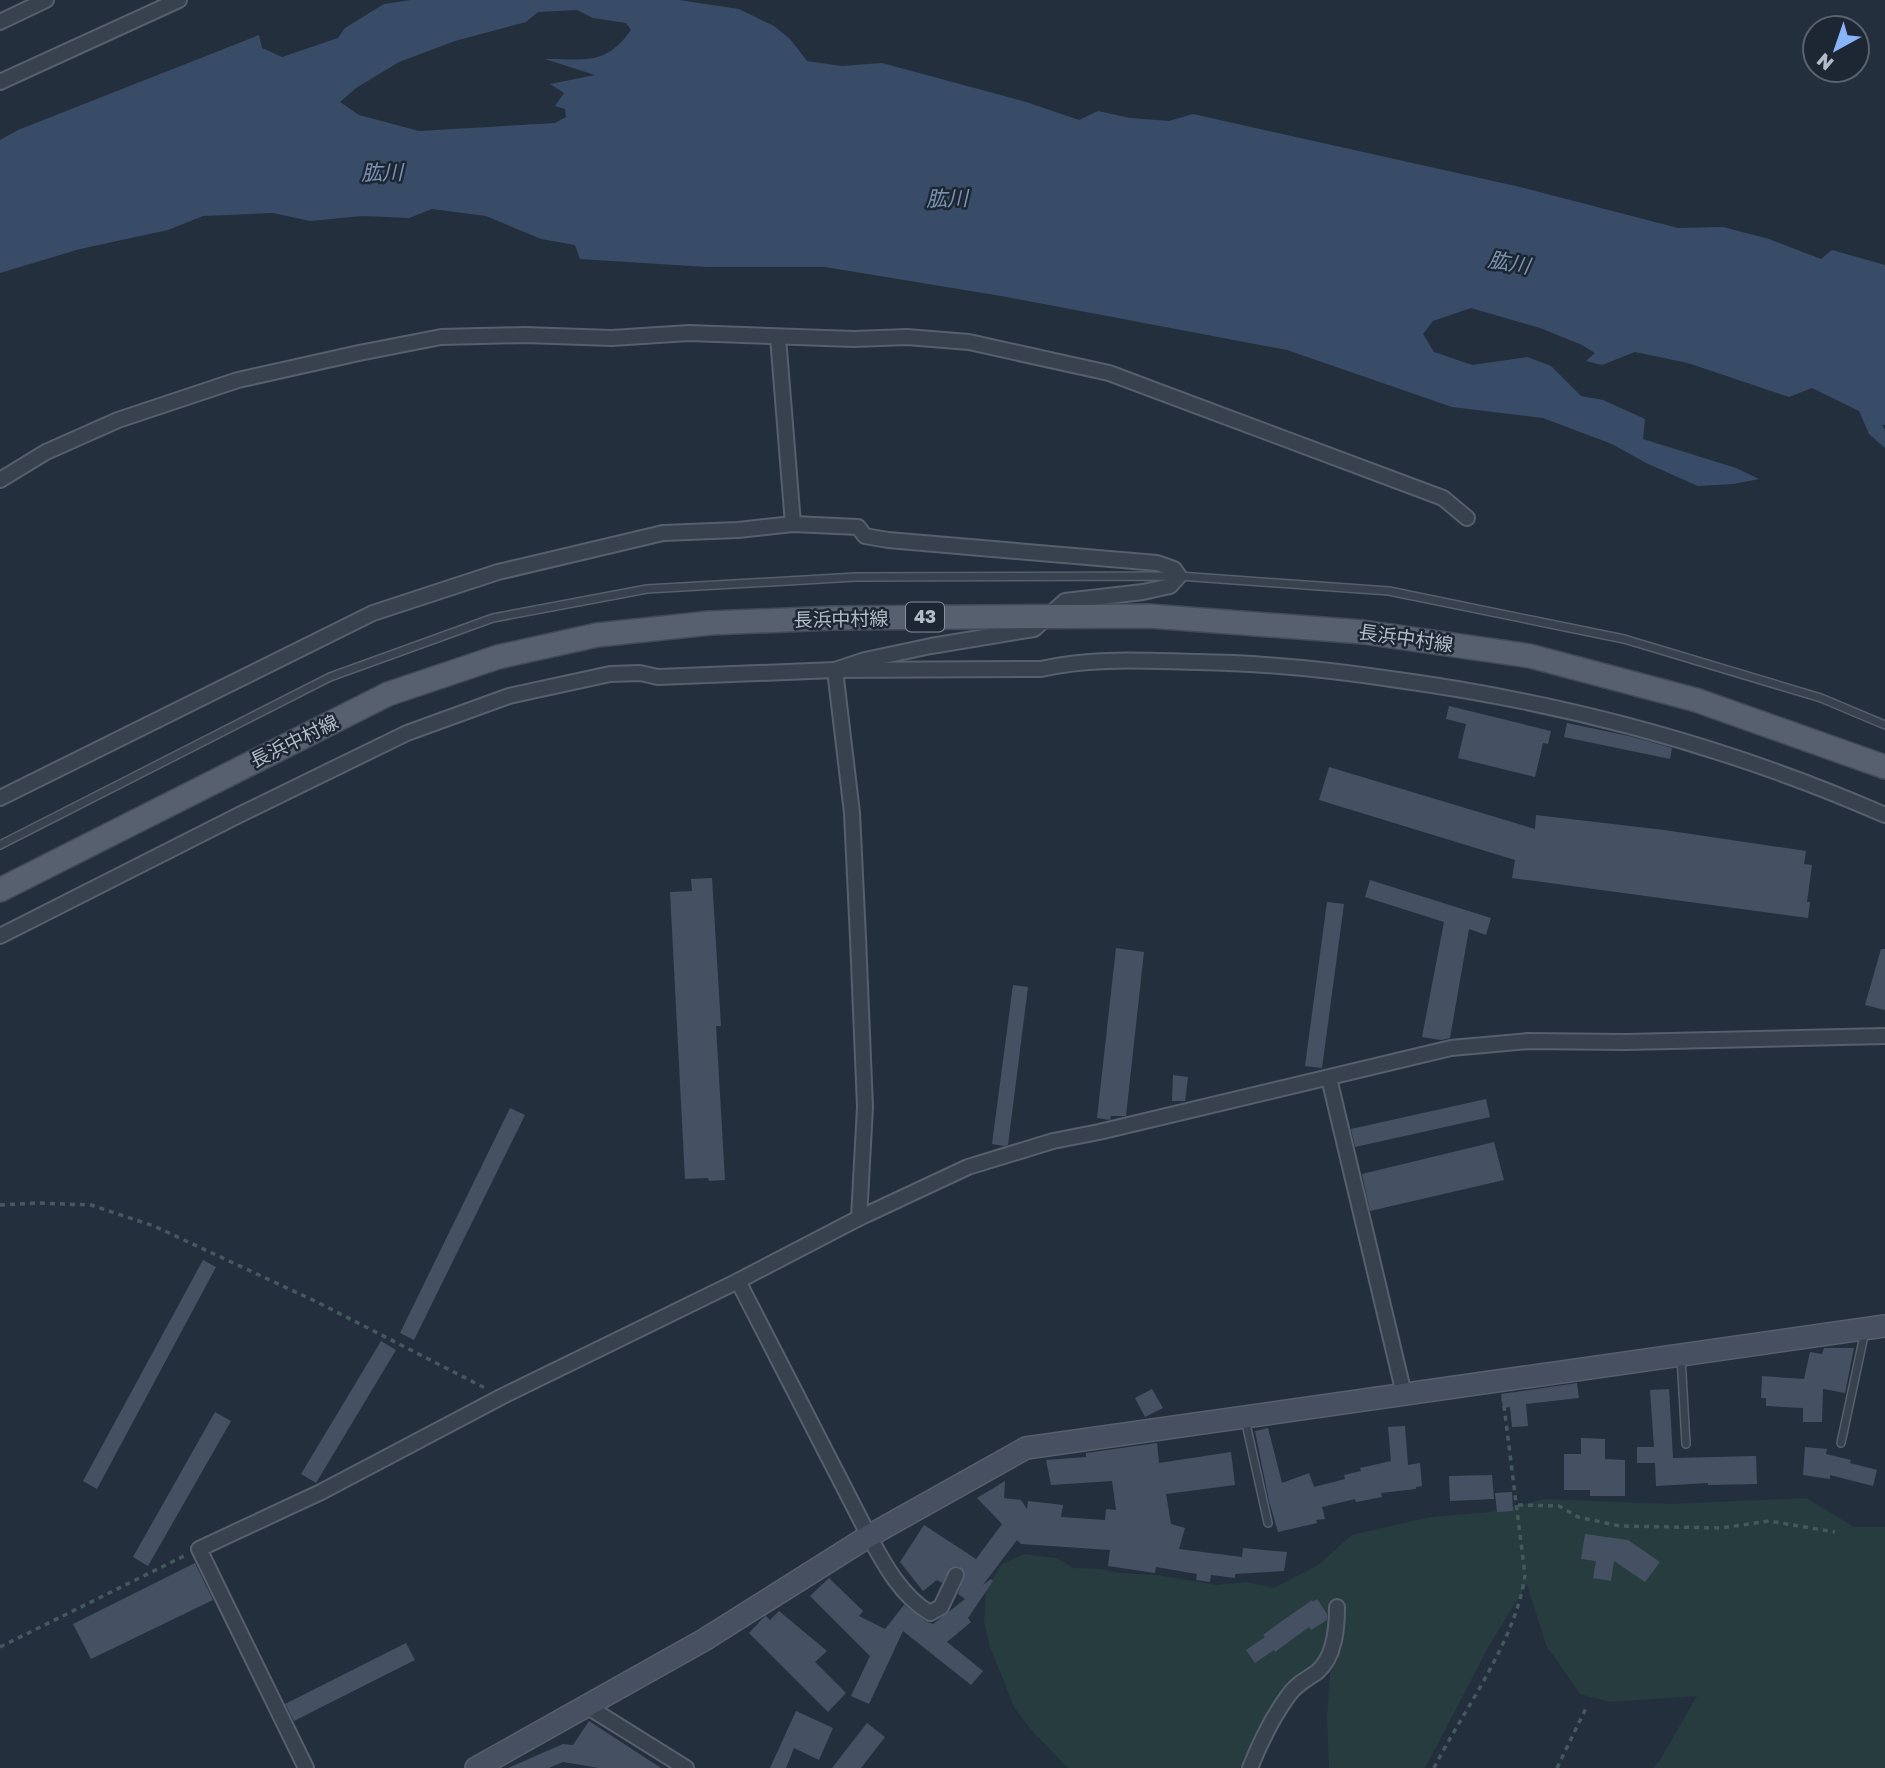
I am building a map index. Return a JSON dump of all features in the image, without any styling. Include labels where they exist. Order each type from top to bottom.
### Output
[{"type":"main road","name":"長浜中村線","points":[[0,890],[388,694],[498,657],[597,635],[710,623],[833,618],[1149,615],[1363,632],[1530,656],[1696,700],[1885,767]]},
{"type":"street","points":[[0,22],[46,0]]},
{"type":"street","points":[[0,82],[179,0]]},
{"type":"street","points":[[0,480],[46,452],[118,420],[226,384],[441,337],[525,335],[612,338],[689,333],[778,337],[907,337],[969,342],[1109,373],[1443,498],[1467,518]]},
{"type":"street","points":[[778,337],[793,524]]},
{"type":"street","points":[[0,798],[373,614],[498,572],[663,533],[738,530],[793,524],[858,527],[865,536],[888,540],[1157,564],[1174,569],[1179,576],[1170,586],[1143,593],[1065,601],[1034,629],[918,649],[865,660],[835,670]]},
{"type":"street","points":[[0,936],[408,733],[509,696],[610,674],[640,673],[658,677],[835,670],[1041,669],[1073,662],[1135,660],[1239,662],[1352,673],[1472,690],[1533,702],[1665,736],[1833,792],[1885,815]]},
{"type":"street","points":[[835,670],[852,813],[858,938],[865,1107],[859,1218]]},
{"type":"street","points":[[306,1768],[199,1549],[321,1492],[501,1396],[859,1218],[968,1167],[1053,1141],[1451,1048],[1528,1041],[1625,1042],[1885,1036]]},
{"type":"street","points":[[1329,1078],[1404,1395]]},
{"type":"street","points":[[738,1280],[880,1557],[901,1587],[930,1613],[941,1608],[956,1575]]},
{"type":"street","points":[[476,1768],[704,1640],[869,1536],[1026,1448],[1875,1328]]},
{"type":"street","points":[[1250,1768],[1264,1734],[1289,1694],[1301,1681],[1318,1671],[1325,1661],[1337,1632],[1337,1607]]},
{"type":"street","points":[[585,1705],[686,1768]]},
{"type":"lane","points":[[0,845],[330,677],[494,618],[647,589],[856,576],[1179,576],[1389,591],[1624,639],[1821,698],[1885,725]]},
{"type":"lane","points":[[1842,1443],[1875,1328]]},
{"type":"lane","points":[[1681,1356],[1686,1444]]},
{"type":"lane","points":[[1245,1418],[1268,1523]]},
{"type":"path","points":[[0,1205],[91,1205],[154,1226],[403,1344],[501,1396]]},
{"type":"path","points":[[1434,1768],[1485,1676],[1522,1598],[1525,1575],[1518,1505],[1500,1380]]},
{"type":"path","points":[[1518,1505],[1559,1506],[1578,1517],[1620,1526],[1721,1528],[1769,1521],[1835,1532]]},
{"type":"path","points":[[0,1647],[199,1549]]},
{"type":"path","points":[[1557,1768],[1587,1706]]},
{"type":"green space","points":[[1806,1498],[1854,1527],[1885,1527],[1885,1768],[1653,1768],[1697,1696],[1609,1702],[1580,1694],[1546,1645],[1527,1584],[1490,1644],[1425,1768],[1329,1768],[1327,1717],[1331,1660],[1303,1673],[1281,1695],[1240,1768],[1068,1768],[1015,1709],[990,1647],[984,1621],[986,1590],[1002,1564],[1024,1554],[1056,1558],[1074,1568],[1157,1575],[1217,1585],[1247,1582],[1274,1588],[1318,1565],[1352,1535],[1430,1517],[1492,1512],[1544,1499],[1669,1504]]},
{"type":"water","name":"肱川","points":[[411,0],[679,0],[739,9],[774,26],[790,39],[807,61],[842,66],[882,63],[1026,102],[1079,120],[1098,111],[1130,118],[1169,121],[1193,114],[1520,187],[1678,228],[1723,227],[1769,239],[1821,259],[1832,250],[1885,265],[1885,425],[1882,425],[1885,430],[1885,448],[1869,434],[1859,411],[1812,388],[1789,397],[1688,363],[1635,352],[1602,365],[1586,361],[1595,353],[1582,345],[1540,328],[1471,308],[1433,321],[1423,334],[1434,352],[1472,365],[1527,357],[1551,366],[1581,396],[1603,400],[1645,419],[1643,439],[1736,468],[1759,479],[1698,486],[1646,463],[1612,444],[1543,418],[1452,407],[1287,350],[1001,296],[825,267],[707,267],[580,259],[575,245],[541,239],[486,216],[432,209],[409,218],[362,216],[310,221],[273,213],[203,216],[168,230],[80,249],[0,273],[0,140],[18,130],[259,35],[262,48],[282,57],[338,38],[345,28],[384,4]],"holes":[[[577,10],[593,18],[626,23],[631,30],[622,42],[603,55],[583,59],[545,59],[595,75],[550,84],[564,93],[555,106],[565,109],[566,117],[555,123],[419,131],[359,115],[340,102],[356,88],[399,62],[455,41],[526,22],[538,12]]]},
{"type":"building","points":[[1449,706],[1551,731],[1548,744],[1543,743],[1535,777],[1458,758],[1466,724],[1446,719]]},
{"type":"building","points":[[1567,723],[1672,748],[1670,759],[1564,737]]},
{"type":"building","points":[[1329,767],[1535,829],[1536,815],[1806,851],[1804,864],[1812,865],[1807,902],[1810,902],[1808,918],[1512,878],[1515,860],[1319,800]]},
{"type":"building","points":[[712,878],[721,1026],[716,1026],[725,1180],[709,1181],[708,1178],[685,1179],[670,892],[692,891],[691,879]]},
{"type":"building","points":[[1370,880],[1491,918],[1486,935],[1469,929],[1450,1038],[1441,1040],[1422,1037],[1444,922],[1365,897]]},
{"type":"building","points":[[1327,902],[1344,904],[1322,1068],[1305,1066]]},
{"type":"building","points":[[1116,948],[1144,952],[1126,1116],[1111,1116],[1110,1120],[1097,1118]]},
{"type":"building","points":[[1881,949],[1885,949],[1885,1010],[1865,1005]]},
{"type":"building","points":[[1013,985],[1028,987],[1008,1145],[1004,1146],[992,1144]]},
{"type":"building","points":[[1173,1075],[1188,1077],[1185,1101],[1172,1101]]},
{"type":"building","points":[[1486,1099],[1490,1117],[1355,1147],[1351,1129]]},
{"type":"building","points":[[510,1108],[525,1115],[414,1340],[400,1333]]},
{"type":"building","points":[[1494,1142],[1504,1180],[1370,1211],[1362,1174]]},
{"type":"building","points":[[203,1260],[216,1267],[97,1489],[83,1481]]},
{"type":"building","points":[[381,1341],[396,1350],[316,1483],[301,1474]]},
{"type":"building","points":[[1824,1348],[1854,1348],[1845,1393],[1823,1389],[1822,1422],[1803,1422],[1803,1408],[1766,1406],[1766,1398],[1761,1398],[1762,1376],[1804,1379],[1810,1352],[1822,1354]]},
{"type":"building","points":[[1577,1383],[1579,1398],[1526,1404],[1528,1426],[1512,1427],[1510,1407],[1503,1408],[1501,1394]]},
{"type":"building","points":[[1152,1389],[1163,1408],[1145,1417],[1135,1398]]},
{"type":"building","points":[[1669,1389],[1673,1458],[1756,1456],[1757,1484],[1656,1486],[1655,1463],[1637,1463],[1637,1447],[1654,1447],[1650,1390]]},
{"type":"building","points":[[215,1412],[231,1421],[148,1566],[133,1557]]},
{"type":"building","points":[[1405,1426],[1408,1465],[1420,1463],[1422,1486],[1381,1493],[1382,1497],[1356,1502],[1355,1499],[1322,1507],[1325,1519],[1278,1532],[1255,1431],[1268,1428],[1282,1483],[1309,1473],[1314,1487],[1345,1479],[1344,1475],[1361,1471],[1360,1468],[1391,1461],[1388,1427]]},
{"type":"building","points":[[1581,1438],[1605,1439],[1605,1459],[1625,1460],[1625,1496],[1590,1496],[1590,1490],[1564,1490],[1564,1454],[1581,1454]]},
{"type":"building","points":[[1157,1443],[1159,1463],[1231,1452],[1235,1485],[1166,1494],[1171,1524],[1185,1528],[1179,1549],[1242,1557],[1243,1548],[1287,1552],[1284,1571],[1235,1574],[1235,1578],[1211,1575],[1210,1582],[1196,1580],[1197,1574],[1156,1567],[1155,1573],[1108,1566],[1110,1550],[1021,1544],[1017,1540],[983,1585],[991,1579],[993,1581],[968,1618],[971,1622],[947,1642],[983,1671],[971,1685],[903,1631],[869,1704],[851,1696],[870,1656],[810,1596],[829,1578],[863,1611],[859,1616],[885,1629],[904,1605],[933,1624],[965,1599],[958,1594],[965,1574],[959,1566],[951,1567],[942,1583],[937,1580],[923,1591],[900,1562],[924,1525],[976,1559],[1002,1524],[977,1498],[1005,1481],[1004,1498],[1021,1500],[1027,1509],[1028,1501],[1063,1505],[1061,1517],[1105,1520],[1106,1509],[1116,1510],[1112,1481],[1051,1485],[1046,1460],[1086,1457],[1086,1453]]},
{"type":"building","points":[[1805,1447],[1827,1449],[1826,1454],[1877,1470],[1873,1486],[1830,1475],[1830,1479],[1803,1475]]},
{"type":"building","points":[[1492,1475],[1494,1499],[1450,1501],[1449,1476]]},
{"type":"building","points":[[1512,1492],[1513,1511],[1497,1512],[1495,1493]]},
{"type":"building","points":[[1585,1534],[1628,1540],[1660,1562],[1645,1582],[1614,1561],[1611,1581],[1593,1578],[1596,1561],[1581,1559]]},
{"type":"building","points":[[195,1563],[213,1600],[91,1659],[73,1624]]},
{"type":"building","points":[[1317,1599],[1327,1614],[1327,1620],[1311,1630],[1309,1627],[1255,1663],[1246,1650],[1282,1621]]},
{"type":"building","points":[[779,1611],[827,1651],[815,1662],[846,1693],[828,1712],[749,1633],[766,1616],[770,1620]]},
{"type":"building","points":[[406,1643],[415,1660],[294,1721],[285,1704]]},
{"type":"building","points":[[796,1711],[833,1728],[819,1760],[794,1748],[786,1768],[770,1768]]},
{"type":"building","points":[[589,1721],[661,1768],[599,1768],[563,1762],[549,1768],[508,1768],[563,1744],[573,1745]]},
{"type":"building","points":[[867,1723],[885,1737],[861,1768],[832,1768]]}]
